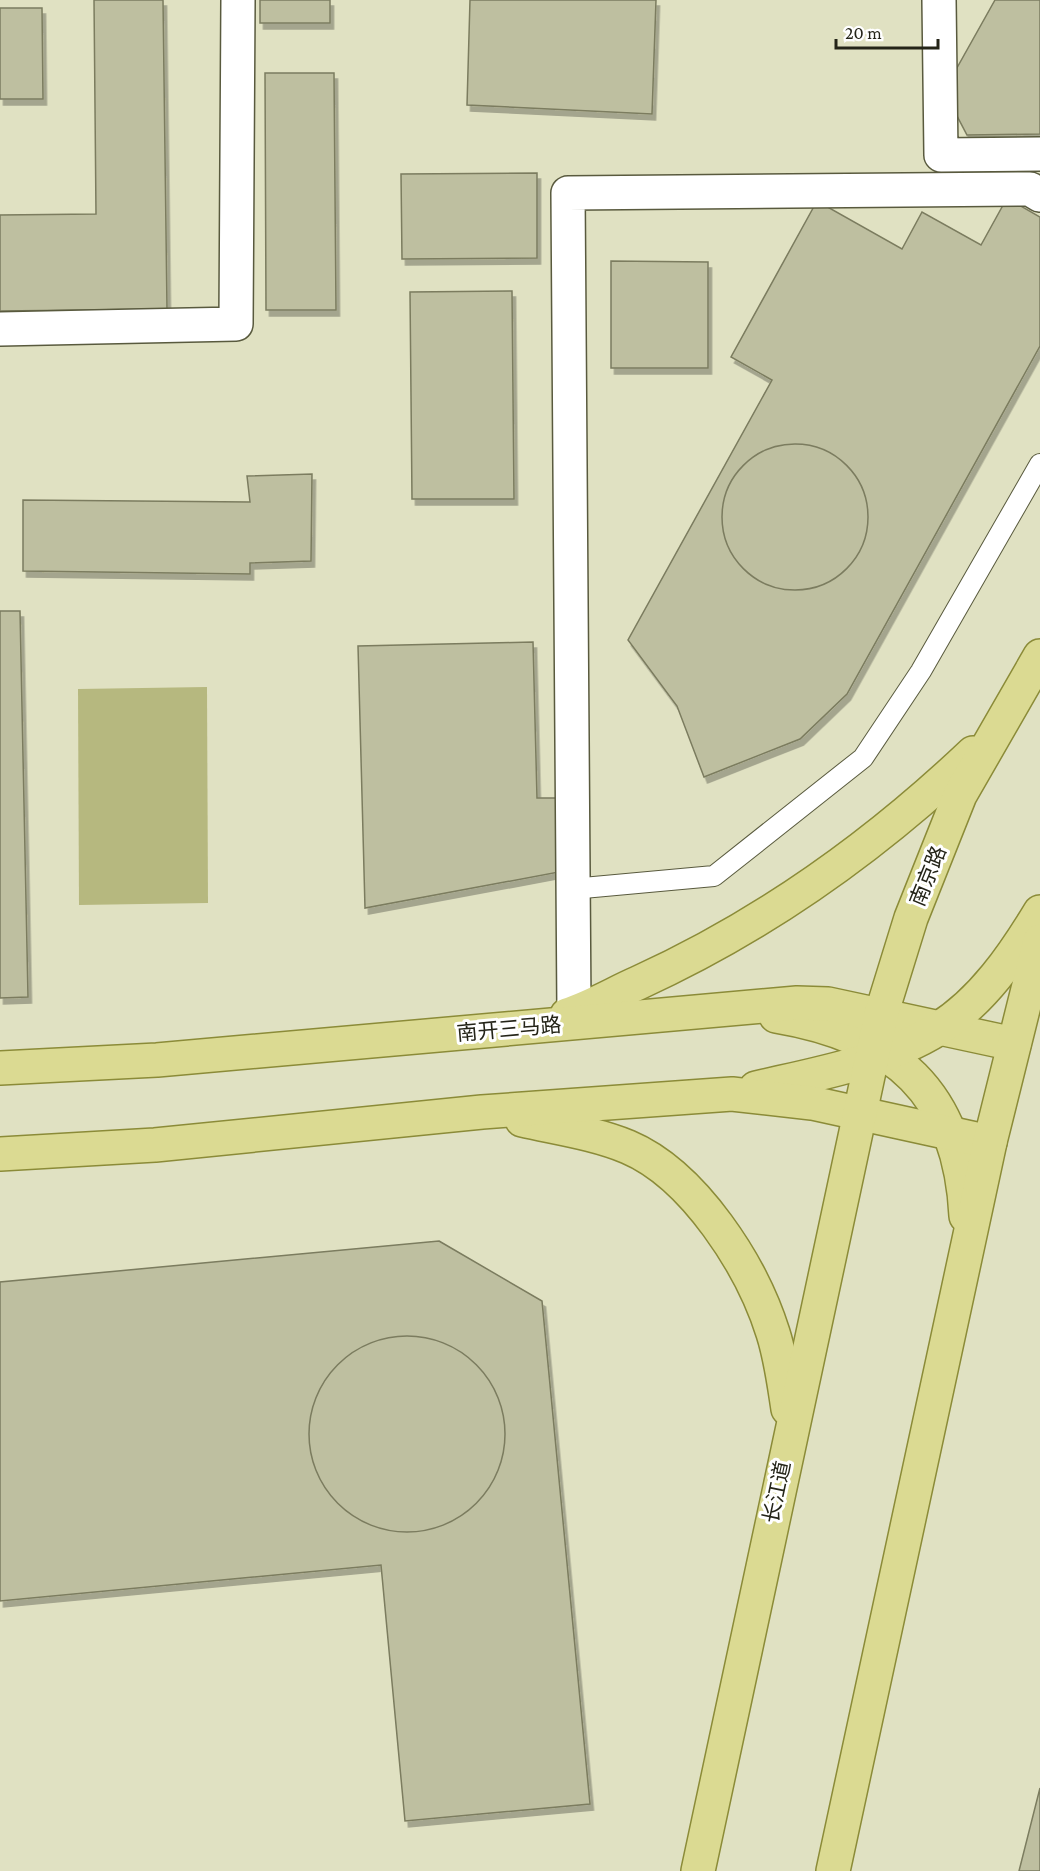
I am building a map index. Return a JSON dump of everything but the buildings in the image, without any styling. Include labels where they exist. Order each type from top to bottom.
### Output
[{"type":"main road","name":"南京路","points":[[859,1113],[877,1053],[881,1015],[911,918],[960,795],[1040,656]]},
{"type":"main road","points":[[528,1027],[574,1012],[692,958],[802,889],[930,794],[998,729]]},
{"type":"main road","points":[[713,1096],[792,1080],[912,1044],[940,1028],[963,1010],[988,984],[1026,936],[1040,912]]},
{"type":"main road","points":[[833,1871],[990,1142],[1040,940]]},
{"type":"main road","name":"南开三马路","points":[[0,1068],[157,1060],[797,1003],[828,1004],[1014,1044]]},
{"type":"main road","points":[[714,1010],[801,1021],[841,1032],[901,1064],[932,1098],[956,1149],[965,1203],[964,1263]]},
{"type":"main road","points":[[0,1154],[155,1145],[482,1112],[732,1094],[781,1098],[990,1142]]},
{"type":"main road","points":[[482,1112],[585,1134],[628,1148],[663,1166],[687,1189],[736,1255],[772,1331],[782,1366],[790,1428]]},
{"type":"main road","name":"长江道","points":[[698,1871],[790,1428],[859,1113]]},
{"type":"street","points":[[0,329],[236,324],[238,0]]},
{"type":"street","points":[[939,0],[941,155],[1040,154]]},
{"type":"street","points":[[574,1012],[568,193],[1030,189],[1040,195]]},
{"type":"lane","points":[[572,889],[714,876],[863,758],[921,671],[1040,464]]},
{"type":"green space","points":[[207,687],[208,903],[79,905],[78,689]]}]
